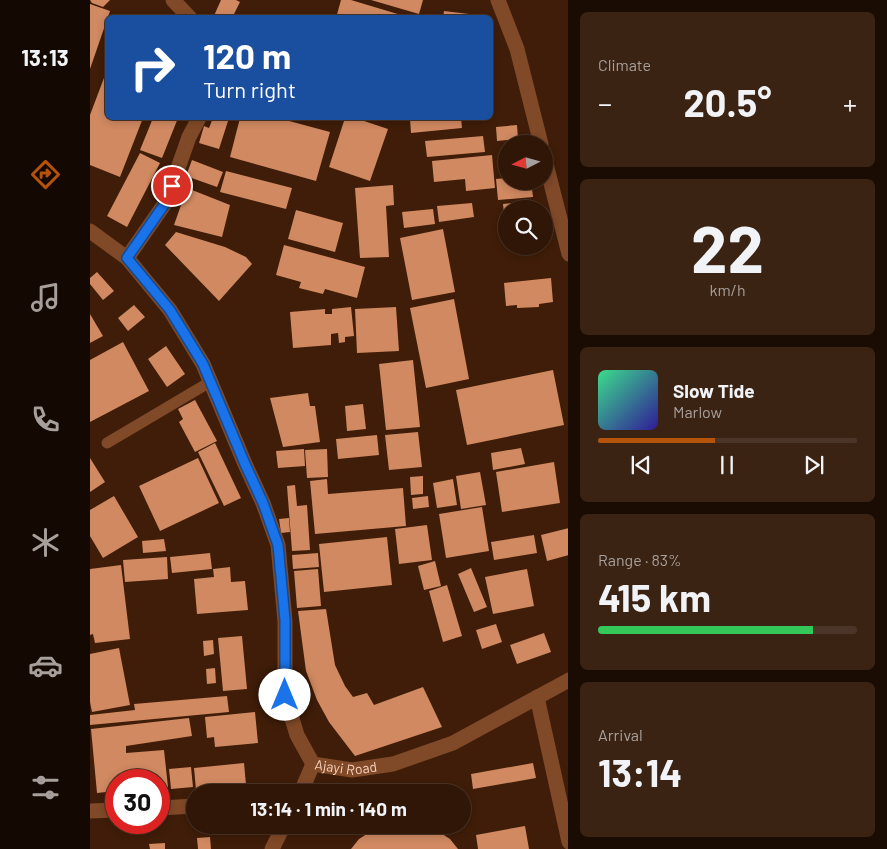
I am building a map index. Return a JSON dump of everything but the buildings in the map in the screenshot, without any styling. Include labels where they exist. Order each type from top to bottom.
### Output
[{"type":"street","points":[[173,0],[187,15]]},
{"type":"street","points":[[498,0],[517,49],[539,135]]},
{"type":"street","points":[[127,258],[166,202],[189,137],[198,120]]},
{"type":"street","points":[[552,190],[568,254]]},
{"type":"street","name":"Ajayi Road","points":[[90,231],[127,258],[170,310],[203,364],[263,503],[278,545],[285,620],[285,695],[297,735],[313,764],[352,770],[393,764],[453,743],[568,680]]},
{"type":"street","points":[[537,697],[568,842]]},
{"type":"street","points":[[304,784],[313,764]]},
{"type":"street","points":[[170,807],[186,806]]},
{"type":"street","points":[[90,811],[105,810]]},
{"type":"street","points":[[272,849],[280,834]]},
{"type":"lane","points":[[107,443],[210,382]]},
{"type":"route","points":[[172,186],[166,202],[127,258],[170,310],[203,364],[263,503],[278,545],[285,620],[285,695]]}]
